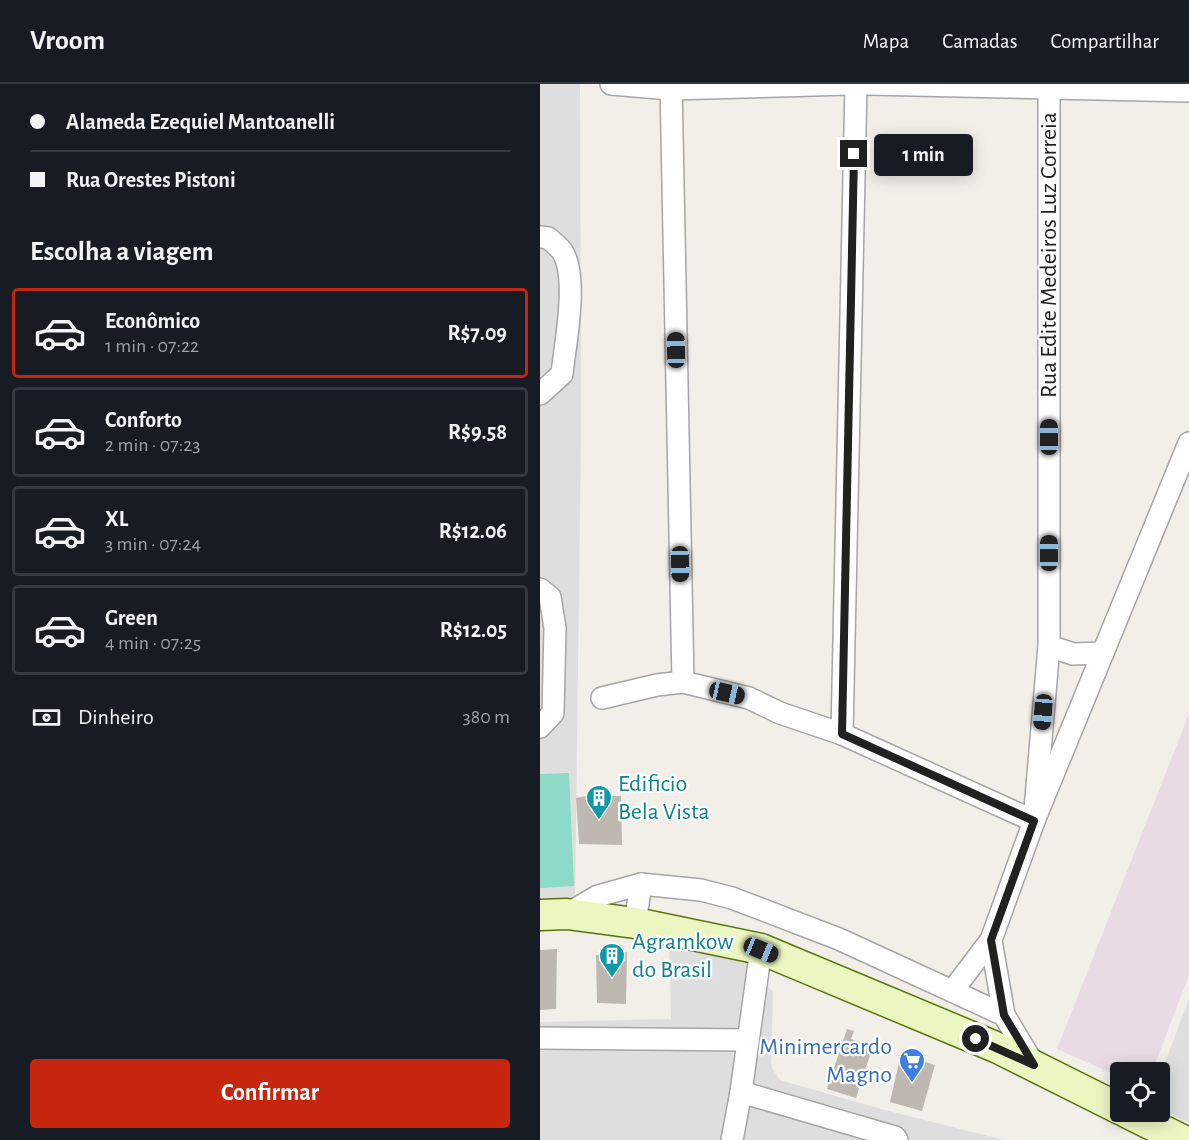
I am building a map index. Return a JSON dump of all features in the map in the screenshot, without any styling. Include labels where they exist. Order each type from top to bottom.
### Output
[{"type":"main road","points":[[554,914],[635,924],[761,950],[998,1048],[1110,1104]]},
{"type":"main road","points":[[1146,1122],[1182,1140]]},
{"type":"street","points":[[611,84],[671,87],[849,84]]},
{"type":"street","points":[[842,734],[856,84]]},
{"type":"street","points":[[867,84],[1049,86],[1189,91]]},
{"type":"street","name":"Rua Edite Medeiros Luz Correia","points":[[1034,821],[1049,646],[1049,86]]},
{"type":"street","points":[[671,87],[682,682]]},
{"type":"street","points":[[540,237],[549,238],[562,252],[570,276],[562,374],[540,394]]},
{"type":"street","points":[[953,990],[991,940],[1034,821],[1189,443]]},
{"type":"street","points":[[540,589],[550,597],[555,628],[553,713],[540,727]]},
{"type":"street","points":[[1049,646],[1072,654],[1103,653]]},
{"type":"street","points":[[602,698],[682,682],[749,698],[780,713],[842,734],[1034,821]]},
{"type":"street","points":[[554,914],[598,896],[641,884],[701,890],[732,898],[839,939],[1004,1015]]},
{"type":"street","points":[[635,924],[641,884]]},
{"type":"street","points":[[991,940],[1004,1015],[1034,1065]]},
{"type":"street","points":[[732,1140],[761,950]]},
{"type":"street","points":[[540,1038],[747,1040]]},
{"type":"street","points":[[741,1092],[895,1137],[897,1140]]},
{"type":"shaded area","points":[[540,84],[580,84],[581,434],[575,904],[540,906]]},
{"type":"shaded area","points":[[1189,714],[1189,975],[1156,1062],[1110,1062],[1110,1073],[1057,1049]]},
{"type":"shaded area","points":[[669,943],[747,959],[773,992],[771,1066],[780,1080],[881,1109],[1004,1140],[540,1140],[540,1022],[671,1019]]},
{"type":"shaded area","points":[[1189,999],[1189,1123],[1170,1114],[1170,1062],[1165,1062]]},
{"type":"green space","points":[[569,773],[574,886],[540,888],[540,774]]},
{"type":"building","name":"Edificio Bela Vista","points":[[605,787],[606,796],[621,796],[622,845],[579,844],[576,798],[591,795],[590,788]]},
{"type":"building","points":[[557,949],[556,1009],[540,1010],[540,950]]},
{"type":"building","name":"Agramkow do Brasil","points":[[627,952],[626,1004],[597,1003],[596,955]]},
{"type":"building","points":[[847,1029],[854,1031],[851,1039],[873,1046],[856,1098],[827,1089]]},
{"type":"building","name":"Minimercardo Magno","points":[[901,1054],[935,1065],[922,1111],[890,1102]]},
{"type":"place","name":"Edificio Bela Vista","points":[[599,821]]},
{"type":"place","name":"Agramkow do Brasil","points":[[612,979]]},
{"type":"place","name":"Minimercardo Magno","points":[[912,1084]]},
{"type":"route","points":[[854,154],[842,734],[1034,821],[991,940],[1004,1015],[1034,1065],[976,1039]]}]
